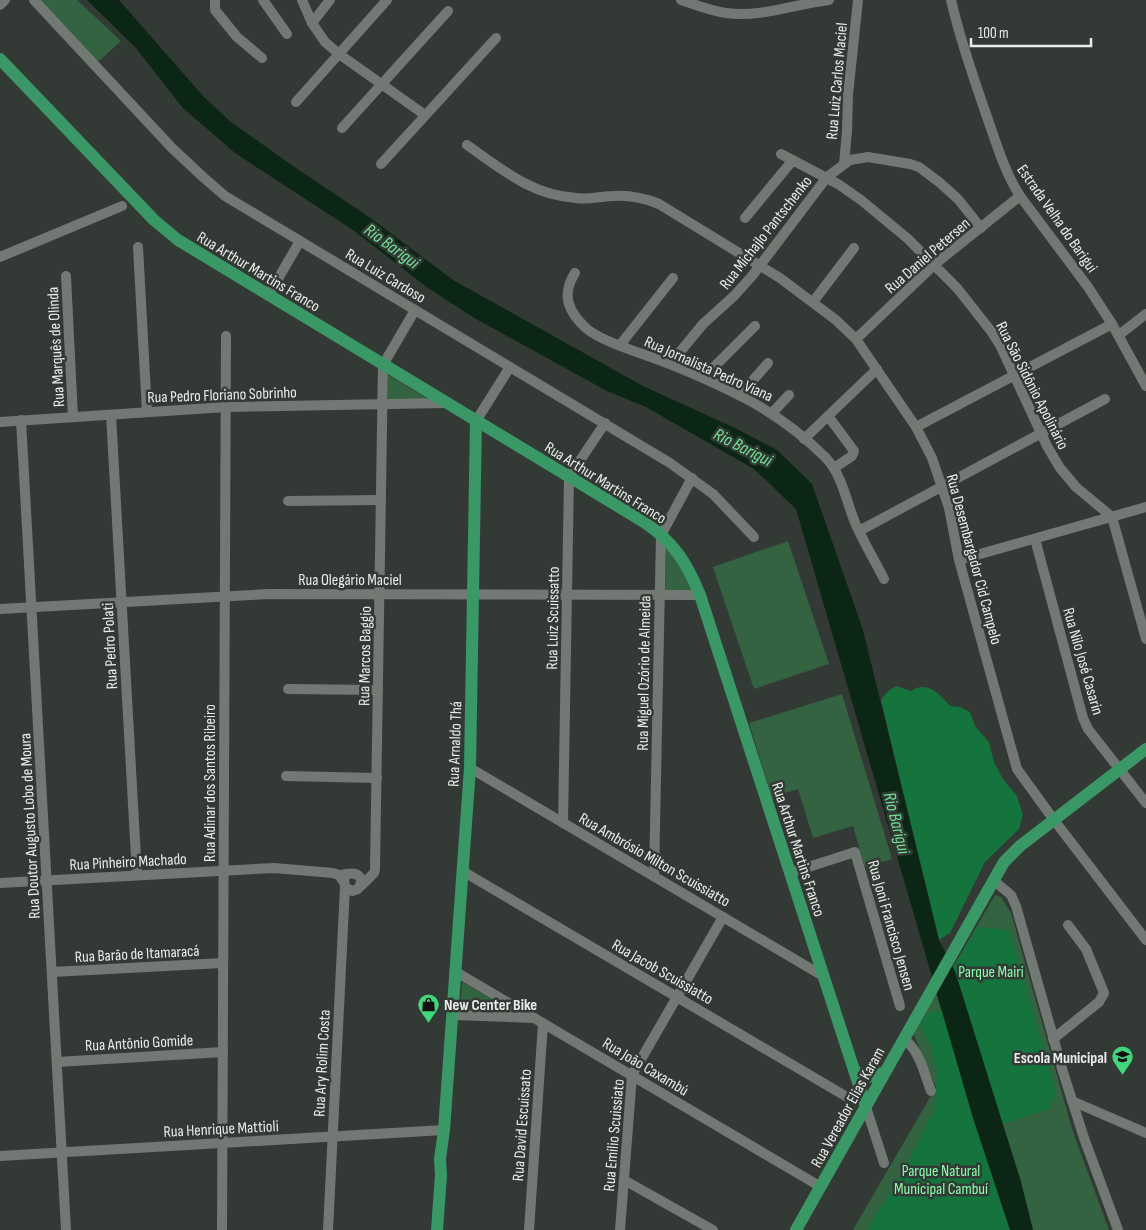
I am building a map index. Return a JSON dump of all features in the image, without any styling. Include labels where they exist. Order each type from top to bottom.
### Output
[{"type":"main road","name":"Rua Arthur Martins Franco","points":[[0,59],[165,230],[190,249],[644,522],[672,544],[681,556],[700,595],[866,1107]]},
{"type":"main road","name":"Rua Arnaldo Thá","points":[[436,1230],[441,1175],[445,1160],[444,1130],[470,768],[476,421]]},
{"type":"main road","name":"Rua Vereador Elias Karam","points":[[796,1230],[993,880],[1012,853],[1146,749]]},
{"type":"main road","points":[[854,1070],[867,1078],[885,1072]]},
{"type":"street","points":[[0,5],[6,0]]},
{"type":"street","name":"Rua Luiz Cardoso","points":[[34,0],[202,178],[226,196],[605,423],[692,478],[723,503],[754,537]]},
{"type":"street","points":[[215,0],[215,10],[237,37],[262,58]]},
{"type":"street","points":[[263,0],[287,34]]},
{"type":"street","points":[[302,0],[312,23],[325,42],[425,115]]},
{"type":"street","points":[[312,23],[330,0]]},
{"type":"street","points":[[296,102],[387,0]]},
{"type":"street","points":[[682,0],[726,13],[744,14],[822,0]]},
{"type":"street","name":"Rua Luiz Carlos Maciel","points":[[844,164],[848,131],[848,95],[858,0]]},
{"type":"street","name":"Estrada Velha do Barigui","points":[[951,0],[960,36],[1006,171],[1020,196],[1088,287],[1112,324],[1146,386]]},
{"type":"street","points":[[342,128],[448,11]]},
{"type":"street","points":[[381,164],[496,38]]},
{"type":"street","name":"Rua Desembargador Cid Campelo","points":[[467,145],[525,185],[539,191],[577,199],[614,196],[639,197],[660,204],[761,266],[814,302],[856,339],[927,447],[951,517],[959,560],[1015,762],[1021,774],[1054,820],[1146,940]]},
{"type":"street","name":"Rua São Sidônio Apolinário","points":[[781,154],[827,177],[861,200],[907,238],[958,288],[991,331],[1053,457],[1068,478],[1112,517]]},
{"type":"street","points":[[844,164],[855,158],[868,157],[904,163],[919,168],[958,199],[981,228]]},
{"type":"street","points":[[746,218],[792,160]]},
{"type":"street","name":"Rua Michajlo Pantschenko","points":[[670,364],[703,324],[739,291],[761,266],[827,177],[844,164]]},
{"type":"street","name":"Rua Daniel Petersen","points":[[856,339],[934,264],[1020,196]]},
{"type":"street","points":[[0,256],[122,206]]},
{"type":"street","points":[[268,296],[300,241]]},
{"type":"street","points":[[138,246],[147,412]]},
{"type":"street","points":[[814,302],[854,248]]},
{"type":"street","name":"Rua Jornalista Pedro Viana","points":[[575,273],[567,288],[568,302],[574,314],[594,334],[670,364],[740,395],[772,413],[804,438],[834,468],[859,531],[884,579]]},
{"type":"street","name":"Rua Marquês de Olinda","points":[[66,276],[73,417]]},
{"type":"street","points":[[620,345],[673,278]]},
{"type":"street","name":"Rua Marcos Baggio","points":[[374,873],[383,365],[415,310]]},
{"type":"street","points":[[1118,335],[1146,314]]},
{"type":"street","points":[[916,428],[1112,324]]},
{"type":"street","points":[[703,378],[755,326]]},
{"type":"street","name":"Rua Adinar dos Santos Ribeiro","points":[[222,1230],[226,336]]},
{"type":"street","points":[[740,395],[768,363]]},
{"type":"street","points":[[476,421],[510,367]]},
{"type":"street","points":[[804,438],[877,369]]},
{"type":"street","points":[[772,413],[789,395]]},
{"type":"street","points":[[859,531],[932,492],[941,485],[1105,399]]},
{"type":"street","name":"Rua Pedro Floriano Sobrinho","points":[[0,422],[226,407],[446,403]]},
{"type":"street","name":"Rua Pedro Polati","points":[[111,415],[137,875]]},
{"type":"street","points":[[828,416],[854,451],[852,456],[834,468]]},
{"type":"street","name":"Rua Doutor Augusto Lobo de Moura","points":[[21,420],[66,1230]]},
{"type":"street","points":[[569,477],[605,423]]},
{"type":"street","name":"Rua Luiz Scuissatto","points":[[564,823],[569,477]]},
{"type":"street","name":"Rua Miguel Ozório de Almeida","points":[[654,876],[661,535],[692,478]]},
{"type":"street","points":[[288,501],[381,500]]},
{"type":"street","points":[[959,560],[1146,507]]},
{"type":"street","points":[[1112,517],[1146,639]]},
{"type":"street","name":"Rua Nilo José Casarin","points":[[1035,538],[1083,718],[1088,728],[1146,803]]},
{"type":"street","name":"Rua Olegário Maciel","points":[[0,609],[278,594],[700,595]]},
{"type":"street","points":[[288,689],[378,690]]},
{"type":"street","name":"Rua Ambrósio Milton Scuissiatto","points":[[470,768],[823,976]]},
{"type":"street","points":[[286,776],[377,778]]},
{"type":"street","name":"Rua Joni Francisco Jensen","points":[[790,873],[855,852],[900,1006]]},
{"type":"street","name":"Rua Pinheiro Machado","points":[[0,883],[290,868],[349,883],[374,873]]},
{"type":"street","name":"Rua Jacob Scuissiatto","points":[[464,872],[847,1097]]},
{"type":"street","points":[[993,880],[1008,891],[1014,900],[1052,1039],[1118,1230]]},
{"type":"street","name":"Rua Ary Rolim Costa","points":[[328,1230],[332,1137],[349,883]]},
{"type":"street","name":"Rua Emílio Scuissiato","points":[[620,1230],[632,1075],[723,917]]},
{"type":"street","points":[[1052,1039],[1100,1002],[1104,994],[1086,949],[1068,925]]},
{"type":"street","name":"Rua Barão de Itamaracá","points":[[52,972],[223,963]]},
{"type":"street","name":"Rua João Caxambú","points":[[456,972],[821,1187]]},
{"type":"street","points":[[453,1015],[539,1020]]},
{"type":"street","name":"Rua David Escuissato","points":[[529,1230],[539,1020]]},
{"type":"street","points":[[904,1039],[916,1052],[931,1091]]},
{"type":"street","name":"Rua Antônio Gomide","points":[[57,1062],[223,1052]]},
{"type":"street","points":[[1072,1101],[1146,1133]]},
{"type":"street","name":"Rua Arthur Martins Franco","points":[[866,1107],[884,1163]]},
{"type":"street","name":"Rua Henrique Mattioli","points":[[0,1156],[444,1130]]},
{"type":"street","points":[[624,1180],[713,1230]]},
{"type":"green space","points":[[39,0],[77,0],[121,41],[98,62]]},
{"type":"green space","points":[[388,375],[428,399],[388,399]]},
{"type":"green space","points":[[788,541],[829,664],[754,689],[713,567]]},
{"type":"green space","points":[[666,545],[677,560],[693,590],[665,590]]},
{"type":"green space","points":[[896,686],[911,691],[922,687],[928,688],[942,697],[950,706],[960,707],[970,712],[975,726],[989,742],[994,762],[1003,779],[1017,796],[1023,815],[1019,829],[985,862],[950,933],[939,940],[881,700],[888,691]]},
{"type":"green space","points":[[842,694],[892,859],[865,867],[853,826],[813,838],[798,789],[772,797],[749,723]]},
{"type":"green space","name":"Parque Mairi","points":[[995,895],[1001,897],[1011,913],[1073,1132],[1109,1230],[1033,1230],[1021,1182],[953,967]]},
{"type":"green space","points":[[978,927],[1009,930],[1056,1091],[1049,1109],[1002,1124],[953,967]]},
{"type":"green space","points":[[462,982],[515,1012],[460,1011]]},
{"type":"green space","name":"Parque Natural Municipal Cambuí","points":[[935,990],[1010,1230],[853,1230],[936,1087],[913,1033]]},
{"type":"green space","name":"Parque Natural Municipal Cambuí","points":[[935,1010],[942,1011],[973,1118],[1010,1230],[867,1230],[907,1164],[935,1108],[937,1070],[930,1044],[920,1025],[927,1014]]},
{"type":"water","name":"Rio Barigui","points":[[87,0],[119,0],[204,97],[231,122],[372,219],[453,280],[643,386],[737,429],[777,450],[812,484],[863,630],[939,940],[955,971],[1021,1182],[1033,1230],[1010,1230],[973,1118],[796,509],[754,469],[646,407],[607,391],[476,319],[428,288],[353,230],[235,153],[182,107],[136,48]]},
{"type":"place","name":"New Center Bike","points":[[428,1023]]},
{"type":"place","name":"Escola Municipal","points":[[1123,1076]]}]
